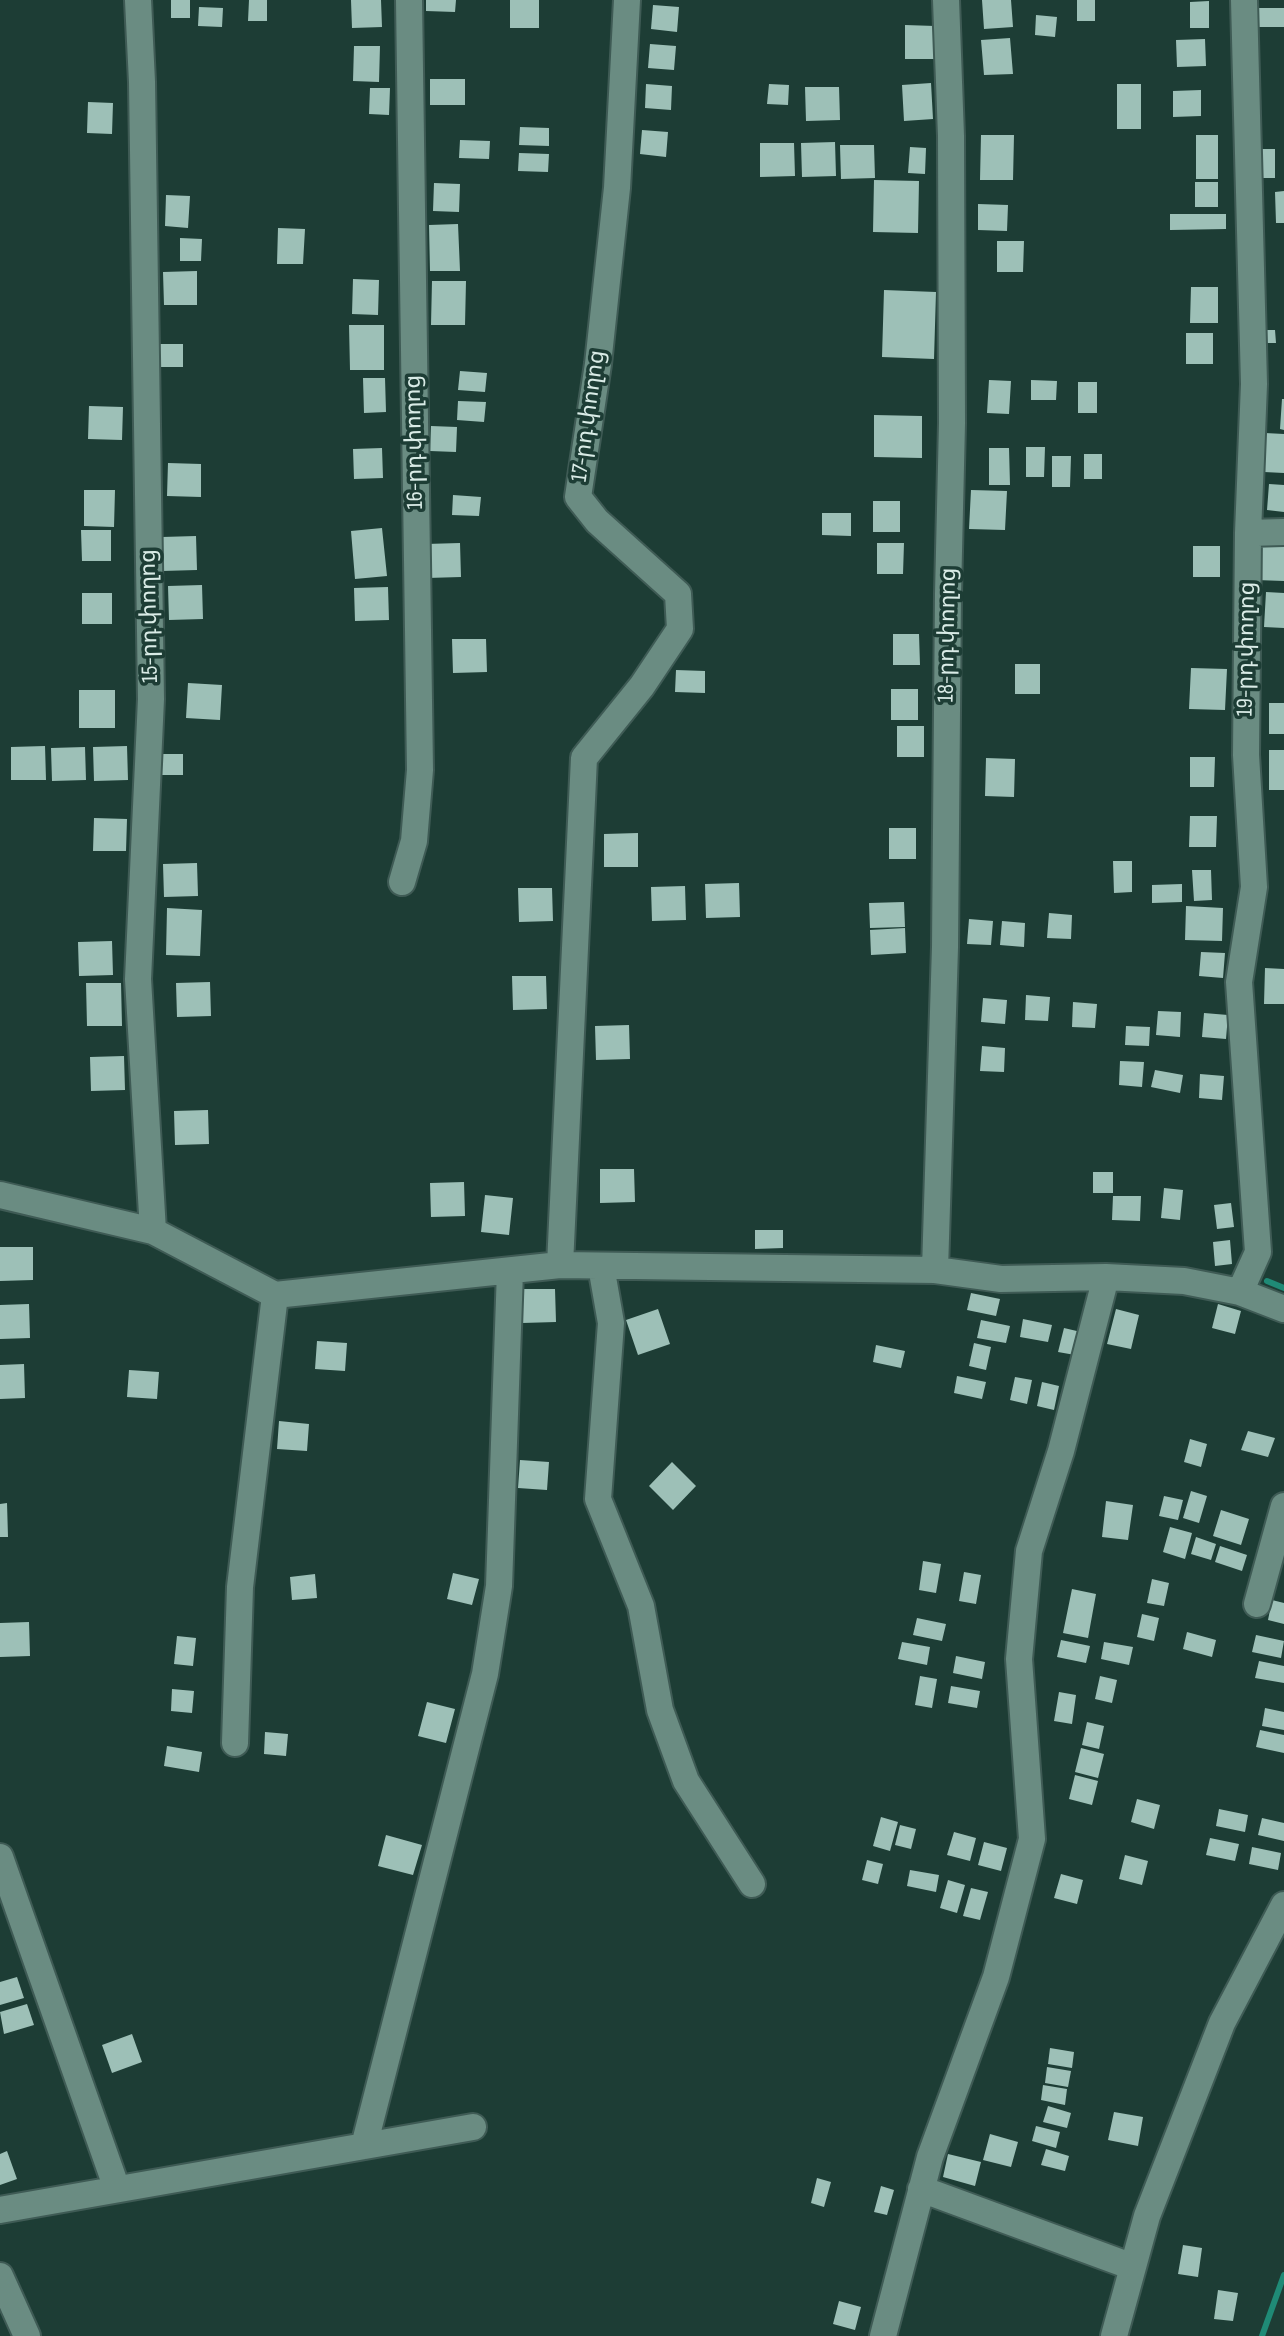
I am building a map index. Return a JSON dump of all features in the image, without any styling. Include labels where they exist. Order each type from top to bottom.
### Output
[{"type":"street","name":"15-րդ փողոց","points":[[138,0],[142,82],[151,699],[138,979],[153,1231]]},
{"type":"street","name":"16-րդ փողոց","points":[[402,882],[414,842],[420,770],[409,0]]},
{"type":"street","name":"17-րդ փողոց","points":[[561,1265],[584,758],[642,686],[680,629],[678,594],[597,521],[578,497],[598,364],[617,188],[627,0]]},
{"type":"street","name":"18-րդ փողոց","points":[[934,1270],[945,947],[952,423],[951,136],[946,0]]},
{"type":"street","name":"19-րդ փողոց","points":[[1240,1292],[1258,1252],[1239,982],[1254,887],[1246,755],[1248,533],[1254,384],[1244,0]]},
{"type":"street","points":[[1248,533],[1284,532]]},
{"type":"street","points":[[0,1195],[153,1231],[275,1295],[561,1265],[934,1270],[1002,1279],[1106,1277],[1184,1281],[1240,1292],[1284,1309]]},
{"type":"street","points":[[601,1266],[611,1323],[598,1499],[641,1606],[660,1710],[686,1781],[752,1884]]},
{"type":"street","points":[[364,2146],[485,1674],[499,1586],[509,1271]]},
{"type":"street","points":[[883,2336],[930,2157],[996,1977],[1032,1839],[1020,1659],[1029,1551],[1061,1451],[1106,1277]]},
{"type":"street","points":[[235,1743],[240,1587],[275,1295]]},
{"type":"street","points":[[1257,1604],[1284,1506]]},
{"type":"street","points":[[0,1857],[117,2189]]},
{"type":"street","points":[[1114,2336],[1147,2216],[1222,2023],[1284,1905]]},
{"type":"street","points":[[0,2210],[473,2127]]},
{"type":"street","points":[[921,2189],[1133,2267]]},
{"type":"street","points":[[0,2276],[27,2336]]},
{"type":"building","points":[[171,0],[190,0],[190,18],[171,18]]},
{"type":"building","points":[[249,0],[267,0],[267,21],[248,21]]},
{"type":"building","points":[[351,0],[381,0],[382,27],[352,28]]},
{"type":"building","points":[[426,0],[456,0],[455,12],[426,11]]},
{"type":"building","points":[[510,0],[539,0],[539,28],[510,28]]},
{"type":"building","points":[[982,0],[1011,0],[1013,27],[984,29]]},
{"type":"building","points":[[1077,0],[1095,0],[1095,21],[1077,21]]},
{"type":"building","points":[[1209,1],[1209,28],[1190,28],[1190,2]]},
{"type":"building","points":[[653,5],[679,7],[677,32],[651,29]]},
{"type":"building","points":[[199,7],[223,8],[222,27],[198,26]]},
{"type":"building","points":[[1251,8],[1284,8],[1284,27],[1251,27]]},
{"type":"building","points":[[1036,15],[1057,17],[1055,37],[1035,35]]},
{"type":"building","points":[[905,25],[935,26],[934,59],[905,59]]},
{"type":"building","points":[[1010,38],[1013,74],[984,75],[981,40]]},
{"type":"building","points":[[1205,39],[1206,66],[1177,67],[1176,40]]},
{"type":"building","points":[[650,44],[676,46],[674,70],[648,68]]},
{"type":"building","points":[[354,46],[380,46],[379,82],[353,81]]},
{"type":"building","points":[[430,79],[465,79],[465,105],[430,105]]},
{"type":"building","points":[[931,83],[933,119],[904,121],[902,85]]},
{"type":"building","points":[[646,84],[672,86],[671,110],[645,108]]},
{"type":"building","points":[[769,84],[789,85],[788,105],[767,104]]},
{"type":"building","points":[[1117,84],[1141,84],[1141,129],[1117,129]]},
{"type":"building","points":[[805,87],[839,87],[840,120],[806,121]]},
{"type":"building","points":[[370,88],[390,88],[389,115],[369,114]]},
{"type":"building","points":[[1201,90],[1201,116],[1173,117],[1173,91]]},
{"type":"building","points":[[88,102],[113,103],[112,134],[87,133]]},
{"type":"building","points":[[520,127],[549,128],[549,146],[519,145]]},
{"type":"building","points":[[642,130],[668,132],[666,157],[640,154]]},
{"type":"building","points":[[981,135],[1014,135],[1013,180],[980,180]]},
{"type":"building","points":[[1196,135],[1218,135],[1218,179],[1196,179]]},
{"type":"building","points":[[460,140],[490,141],[489,159],[459,158]]},
{"type":"building","points":[[835,142],[836,176],[802,177],[801,143]]},
{"type":"building","points":[[760,143],[794,143],[795,176],[760,177]]},
{"type":"building","points":[[840,145],[874,145],[875,178],[841,179]]},
{"type":"building","points":[[910,147],[926,148],[925,174],[908,173]]},
{"type":"building","points":[[1261,149],[1275,149],[1275,178],[1261,178]]},
{"type":"building","points":[[519,153],[549,154],[548,172],[518,171]]},
{"type":"building","points":[[874,180],[919,181],[918,233],[873,232]]},
{"type":"building","points":[[1195,182],[1218,182],[1218,207],[1195,207]]},
{"type":"building","points":[[434,183],[460,184],[459,212],[433,211]]},
{"type":"building","points":[[1284,191],[1284,223],[1276,223],[1275,192]]},
{"type":"building","points":[[166,195],[190,196],[188,228],[165,226]]},
{"type":"building","points":[[978,204],[1008,205],[1007,231],[978,230]]},
{"type":"building","points":[[1170,214],[1226,214],[1226,229],[1170,230]]},
{"type":"building","points":[[458,224],[460,271],[430,271],[429,225]]},
{"type":"building","points":[[278,228],[305,229],[303,264],[277,264]]},
{"type":"building","points":[[180,238],[202,239],[201,261],[180,261]]},
{"type":"building","points":[[997,241],[1024,241],[1023,272],[997,272]]},
{"type":"building","points":[[197,271],[197,305],[164,305],[163,272]]},
{"type":"building","points":[[353,279],[379,280],[378,315],[352,314]]},
{"type":"building","points":[[432,281],[466,281],[465,325],[431,325]]},
{"type":"building","points":[[1191,287],[1218,287],[1218,323],[1190,323]]},
{"type":"building","points":[[884,290],[936,292],[934,359],[882,357]]},
{"type":"building","points":[[349,325],[384,325],[384,370],[350,370]]},
{"type":"building","points":[[1258,330],[1275,330],[1276,343],[1259,343]]},
{"type":"building","points":[[1186,333],[1213,333],[1213,364],[1186,364]]},
{"type":"building","points":[[157,344],[183,344],[183,367],[157,367]]},
{"type":"building","points":[[460,371],[487,373],[485,392],[458,390]]},
{"type":"building","points":[[363,378],[385,378],[386,412],[364,413]]},
{"type":"building","points":[[989,380],[1011,381],[1009,414],[987,413]]},
{"type":"building","points":[[1031,380],[1057,381],[1056,400],[1031,400]]},
{"type":"building","points":[[1078,382],[1097,382],[1097,413],[1078,413]]},
{"type":"building","points":[[1284,399],[1284,430],[1280,429]]},
{"type":"building","points":[[458,401],[486,402],[484,422],[457,420]]},
{"type":"building","points":[[89,406],[123,407],[122,440],[88,439]]},
{"type":"building","points":[[874,415],[922,416],[922,458],[874,457]]},
{"type":"building","points":[[431,426],[457,427],[456,452],[430,451]]},
{"type":"building","points":[[1265,433],[1284,434],[1284,473],[1264,472]]},
{"type":"building","points":[[1026,447],[1045,447],[1044,477],[1026,477]]},
{"type":"building","points":[[382,448],[383,478],[354,479],[353,449]]},
{"type":"building","points":[[989,448],[1009,448],[1010,485],[989,485]]},
{"type":"building","points":[[1084,454],[1102,454],[1102,479],[1084,479]]},
{"type":"building","points":[[1052,456],[1071,456],[1070,487],[1052,487]]},
{"type":"building","points":[[168,463],[201,464],[201,497],[167,496]]},
{"type":"building","points":[[1269,484],[1284,485],[1284,512],[1267,510]]},
{"type":"building","points":[[84,490],[115,490],[114,527],[84,526]]},
{"type":"building","points":[[971,490],[1007,491],[1005,530],[969,529]]},
{"type":"building","points":[[453,495],[481,497],[479,516],[452,515]]},
{"type":"building","points":[[873,501],[900,501],[900,532],[873,532]]},
{"type":"building","points":[[822,513],[851,513],[851,536],[822,535]]},
{"type":"building","points":[[382,528],[387,576],[355,579],[351,531]]},
{"type":"building","points":[[81,530],[111,530],[111,561],[82,561]]},
{"type":"building","points":[[196,536],[197,570],[162,571],[162,537]]},
{"type":"building","points":[[460,543],[461,577],[427,578],[426,544]]},
{"type":"building","points":[[877,543],[904,543],[903,574],[877,574]]},
{"type":"building","points":[[1193,546],[1220,546],[1220,577],[1193,577]]},
{"type":"building","points":[[1258,546],[1284,547],[1284,581],[1256,580]]},
{"type":"building","points":[[202,585],[203,619],[169,620],[168,586]]},
{"type":"building","points":[[388,587],[389,620],[355,621],[354,588]]},
{"type":"building","points":[[1266,592],[1284,593],[1284,628],[1264,627]]},
{"type":"building","points":[[82,593],[112,593],[112,624],[82,624]]},
{"type":"building","points":[[893,634],[919,634],[920,665],[893,665]]},
{"type":"building","points":[[452,639],[486,639],[487,672],[453,673]]},
{"type":"building","points":[[1015,664],[1040,664],[1040,694],[1015,694]]},
{"type":"building","points":[[1191,668],[1227,669],[1225,710],[1189,709]]},
{"type":"building","points":[[676,670],[705,671],[705,693],[675,692]]},
{"type":"building","points":[[188,683],[222,685],[220,720],[186,718]]},
{"type":"building","points":[[891,689],[918,689],[918,720],[891,720]]},
{"type":"building","points":[[79,690],[115,690],[115,728],[79,728]]},
{"type":"building","points":[[1269,703],[1284,703],[1284,734],[1269,734]]},
{"type":"building","points":[[897,726],[924,726],[924,757],[897,757]]},
{"type":"building","points":[[45,746],[46,780],[11,780],[11,747]]},
{"type":"building","points":[[127,746],[128,780],[94,781],[93,747]]},
{"type":"building","points":[[85,747],[86,780],[52,781],[51,748]]},
{"type":"building","points":[[1269,750],[1284,750],[1284,790],[1269,790]]},
{"type":"building","points":[[161,754],[183,754],[183,775],[160,775]]},
{"type":"building","points":[[1190,757],[1215,757],[1214,787],[1190,787]]},
{"type":"building","points":[[986,758],[1015,759],[1014,797],[985,796]]},
{"type":"building","points":[[1190,816],[1217,816],[1216,847],[1189,847]]},
{"type":"building","points":[[94,818],[127,819],[126,851],[93,851]]},
{"type":"building","points":[[889,828],[916,828],[916,859],[889,859]]},
{"type":"building","points":[[638,833],[638,867],[604,867],[604,834]]},
{"type":"building","points":[[1113,861],[1132,861],[1132,892],[1114,893]]},
{"type":"building","points":[[197,863],[198,896],[164,897],[163,864]]},
{"type":"building","points":[[1192,870],[1211,870],[1212,900],[1194,901]]},
{"type":"building","points":[[739,883],[740,917],[706,918],[705,884]]},
{"type":"building","points":[[1182,884],[1182,902],[1152,903],[1152,885]]},
{"type":"building","points":[[685,886],[686,920],[652,921],[651,887]]},
{"type":"building","points":[[518,888],[552,888],[553,921],[519,922]]},
{"type":"building","points":[[904,902],[905,927],[870,928],[869,903]]},
{"type":"building","points":[[1186,906],[1223,908],[1222,941],[1185,940]]},
{"type":"building","points":[[167,908],[202,910],[200,956],[166,955]]},
{"type":"building","points":[[1049,913],[1072,915],[1071,939],[1047,938]]},
{"type":"building","points":[[969,919],[993,921],[991,945],[967,944]]},
{"type":"building","points":[[1002,921],[1025,923],[1024,947],[1000,945]]},
{"type":"building","points":[[905,928],[906,953],[871,955],[870,930]]},
{"type":"building","points":[[112,941],[113,975],[79,976],[78,942]]},
{"type":"building","points":[[1201,952],[1225,953],[1223,978],[1199,976]]},
{"type":"building","points":[[1265,968],[1284,969],[1284,1004],[1264,1004]]},
{"type":"building","points":[[512,976],[546,976],[547,1009],[513,1010]]},
{"type":"building","points":[[210,982],[211,1016],[177,1017],[176,983]]},
{"type":"building","points":[[86,983],[121,983],[122,1026],[87,1026]]},
{"type":"building","points":[[1026,995],[1050,997],[1048,1021],[1025,1020]]},
{"type":"building","points":[[983,998],[1007,1000],[1005,1024],[981,1022]]},
{"type":"building","points":[[1073,1002],[1097,1004],[1095,1028],[1072,1027]]},
{"type":"building","points":[[1158,1011],[1181,1012],[1180,1037],[1156,1035]]},
{"type":"building","points":[[1204,1013],[1228,1015],[1226,1039],[1202,1037]]},
{"type":"building","points":[[629,1025],[630,1059],[596,1060],[595,1026]]},
{"type":"building","points":[[1126,1026],[1150,1027],[1149,1046],[1125,1045]]},
{"type":"building","points":[[982,1046],[1005,1048],[1004,1072],[980,1071]]},
{"type":"building","points":[[124,1056],[125,1090],[91,1091],[90,1057]]},
{"type":"building","points":[[1120,1061],[1144,1062],[1142,1087],[1119,1085]]},
{"type":"building","points":[[1155,1070],[1183,1075],[1180,1093],[1151,1087]]},
{"type":"building","points":[[1200,1074],[1224,1076],[1222,1100],[1199,1098]]},
{"type":"building","points":[[208,1110],[209,1144],[175,1145],[174,1111]]},
{"type":"building","points":[[600,1169],[634,1169],[635,1202],[600,1203]]},
{"type":"building","points":[[1093,1172],[1113,1172],[1113,1193],[1093,1193]]},
{"type":"building","points":[[464,1182],[465,1216],[431,1217],[430,1183]]},
{"type":"building","points":[[1164,1188],[1183,1190],[1180,1220],[1161,1218]]},
{"type":"building","points":[[485,1195],[513,1198],[509,1235],[481,1232]]},
{"type":"building","points":[[1113,1196],[1141,1196],[1140,1221],[1112,1220]]},
{"type":"building","points":[[1231,1203],[1234,1227],[1217,1229],[1214,1205]]},
{"type":"building","points":[[755,1230],[783,1230],[783,1248],[755,1249]]},
{"type":"building","points":[[1230,1240],[1232,1264],[1215,1266],[1213,1242]]},
{"type":"building","points":[[0,1247],[33,1247],[33,1280],[0,1281]]},
{"type":"building","points":[[521,1289],[555,1289],[556,1322],[522,1323]]},
{"type":"building","points":[[971,1293],[1000,1299],[996,1316],[967,1310]]},
{"type":"building","points":[[29,1304],[30,1338],[0,1339],[0,1305]]},
{"type":"building","points":[[1218,1304],[1241,1311],[1235,1334],[1212,1328]]},
{"type":"building","points":[[658,1309],[670,1344],[638,1355],[626,1320]]},
{"type":"building","points":[[1116,1309],[1139,1315],[1131,1349],[1107,1344]]},
{"type":"building","points":[[1023,1319],[1052,1325],[1048,1342],[1020,1337]]},
{"type":"building","points":[[981,1320],[1010,1326],[1006,1343],[977,1338]]},
{"type":"building","points":[[1064,1328],[1081,1332],[1075,1355],[1058,1352]]},
{"type":"building","points":[[317,1341],[347,1343],[345,1371],[315,1369]]},
{"type":"building","points":[[974,1343],[991,1347],[986,1370],[969,1366]]},
{"type":"building","points":[[876,1345],[905,1351],[901,1368],[873,1362]]},
{"type":"building","points":[[24,1364],[25,1398],[0,1399],[0,1365]]},
{"type":"building","points":[[129,1370],[159,1372],[157,1399],[127,1397]]},
{"type":"building","points":[[957,1376],[986,1382],[982,1399],[954,1393]]},
{"type":"building","points":[[1015,1377],[1032,1380],[1027,1404],[1010,1400]]},
{"type":"building","points":[[1042,1382],[1059,1386],[1054,1410],[1037,1406]]},
{"type":"building","points":[[279,1421],[309,1424],[307,1451],[277,1449]]},
{"type":"building","points":[[1248,1431],[1275,1438],[1268,1457],[1241,1450]]},
{"type":"building","points":[[1190,1439],[1207,1444],[1201,1467],[1184,1462]]},
{"type":"building","points":[[520,1460],[549,1462],[547,1490],[518,1488]]},
{"type":"building","points":[[672,1462],[696,1486],[673,1510],[649,1486]]},
{"type":"building","points":[[1191,1491],[1207,1496],[1199,1523],[1183,1518]]},
{"type":"building","points":[[1164,1496],[1183,1500],[1178,1520],[1159,1516]]},
{"type":"building","points":[[1106,1501],[1133,1505],[1128,1540],[1102,1537]]},
{"type":"building","points":[[7,1503],[8,1537],[0,1537],[0,1504]]},
{"type":"building","points":[[1221,1510],[1249,1519],[1241,1545],[1213,1536]]},
{"type":"building","points":[[1170,1527],[1192,1533],[1185,1559],[1163,1552]]},
{"type":"building","points":[[1196,1537],[1216,1544],[1211,1560],[1191,1554]]},
{"type":"building","points":[[1220,1546],[1247,1555],[1242,1571],[1215,1562]]},
{"type":"building","points":[[923,1561],[941,1564],[936,1593],[919,1590]]},
{"type":"building","points":[[964,1572],[981,1575],[976,1604],[959,1601]]},
{"type":"building","points":[[453,1573],[479,1579],[472,1605],[447,1599]]},
{"type":"building","points":[[315,1574],[317,1598],[292,1600],[290,1577]]},
{"type":"building","points":[[1152,1579],[1169,1583],[1164,1606],[1147,1603]]},
{"type":"building","points":[[1072,1589],[1096,1594],[1088,1638],[1063,1633]]},
{"type":"building","points":[[1272,1600],[1284,1603],[1284,1624],[1268,1620]]},
{"type":"building","points":[[1142,1614],[1159,1618],[1154,1641],[1137,1637]]},
{"type":"building","points":[[917,1618],[946,1624],[942,1641],[913,1635]]},
{"type":"building","points":[[29,1622],[30,1656],[0,1657],[0,1623]]},
{"type":"building","points":[[1187,1632],[1216,1640],[1212,1657],[1183,1649]]},
{"type":"building","points":[[1256,1635],[1284,1641],[1281,1658],[1252,1652]]},
{"type":"building","points":[[177,1636],[196,1638],[193,1666],[174,1664]]},
{"type":"building","points":[[1061,1640],[1090,1646],[1086,1663],[1057,1657]]},
{"type":"building","points":[[902,1642],[930,1647],[927,1665],[898,1659]]},
{"type":"building","points":[[1104,1642],[1133,1647],[1129,1665],[1101,1659]]},
{"type":"building","points":[[956,1656],[985,1662],[982,1679],[953,1673]]},
{"type":"building","points":[[1259,1661],[1284,1666],[1284,1683],[1255,1678]]},
{"type":"building","points":[[920,1676],[937,1679],[932,1708],[915,1705]]},
{"type":"building","points":[[1100,1676],[1117,1680],[1112,1703],[1095,1699]]},
{"type":"building","points":[[951,1686],[980,1691],[977,1708],[948,1703]]},
{"type":"building","points":[[172,1689],[194,1691],[192,1713],[171,1711]]},
{"type":"building","points":[[1059,1692],[1076,1695],[1072,1724],[1054,1721]]},
{"type":"building","points":[[427,1702],[455,1709],[446,1743],[418,1736]]},
{"type":"building","points":[[1265,1708],[1284,1712],[1284,1730],[1262,1726]]},
{"type":"building","points":[[1087,1722],[1104,1726],[1099,1749],[1082,1745]]},
{"type":"building","points":[[1260,1730],[1284,1735],[1284,1753],[1256,1747]]},
{"type":"building","points":[[265,1732],[288,1734],[286,1756],[264,1754]]},
{"type":"building","points":[[167,1746],[202,1752],[199,1772],[164,1766]]},
{"type":"building","points":[[1081,1748],[1104,1754],[1098,1778],[1075,1772]]},
{"type":"building","points":[[1075,1775],[1098,1781],[1092,1805],[1069,1799]]},
{"type":"building","points":[[1137,1799],[1160,1805],[1154,1829],[1131,1822]]},
{"type":"building","points":[[1219,1809],[1248,1815],[1245,1832],[1216,1826]]},
{"type":"building","points":[[881,1817],[898,1822],[890,1851],[873,1846]]},
{"type":"building","points":[[1262,1818],[1284,1823],[1284,1841],[1258,1835]]},
{"type":"building","points":[[900,1825],[916,1829],[911,1849],[895,1845]]},
{"type":"building","points":[[954,1832],[976,1838],[970,1861],[947,1855]]},
{"type":"building","points":[[386,1835],[422,1845],[413,1875],[378,1866]]},
{"type":"building","points":[[1210,1838],[1239,1844],[1235,1861],[1206,1855]]},
{"type":"building","points":[[984,1842],[1007,1848],[1001,1871],[978,1865]]},
{"type":"building","points":[[1252,1847],[1281,1853],[1278,1870],[1249,1864]]},
{"type":"building","points":[[1125,1855],[1148,1861],[1142,1885],[1119,1879]]},
{"type":"building","points":[[867,1860],[883,1864],[878,1884],[862,1880]]},
{"type":"building","points":[[910,1870],[939,1875],[936,1892],[907,1886]]},
{"type":"building","points":[[1061,1874],[1083,1880],[1077,1904],[1054,1898]]},
{"type":"building","points":[[948,1880],[965,1885],[957,1913],[940,1908]]},
{"type":"building","points":[[971,1888],[988,1892],[980,1920],[963,1916]]},
{"type":"building","points":[[17,1977],[24,1998],[0,2005],[0,1982]]},
{"type":"building","points":[[27,2004],[34,2025],[4,2034],[0,2012]]},
{"type":"building","points":[[132,2034],[142,2062],[112,2073],[102,2045]]},
{"type":"building","points":[[1050,2048],[1074,2052],[1072,2068],[1048,2064]]},
{"type":"building","points":[[1047,2067],[1071,2071],[1068,2087],[1045,2083]]},
{"type":"building","points":[[1043,2085],[1067,2089],[1065,2105],[1041,2100]]},
{"type":"building","points":[[1048,2106],[1071,2113],[1067,2128],[1043,2122]]},
{"type":"building","points":[[1114,2112],[1143,2117],[1138,2146],[1108,2140]]},
{"type":"building","points":[[1036,2126],[1060,2132],[1056,2148],[1032,2141]]},
{"type":"building","points":[[990,2134],[1018,2142],[1011,2167],[983,2160]]},
{"type":"building","points":[[1046,2149],[1069,2156],[1065,2171],[1041,2165]]},
{"type":"building","points":[[7,2151],[17,2179],[0,2185],[0,2154]]},
{"type":"building","points":[[948,2154],[981,2162],[975,2186],[943,2177]]},
{"type":"building","points":[[817,2178],[831,2182],[824,2207],[811,2203]]},
{"type":"building","points":[[881,2186],[894,2190],[887,2215],[874,2212]]},
{"type":"building","points":[[1183,2245],[1202,2248],[1198,2277],[1178,2274]]},
{"type":"building","points":[[1218,2290],[1238,2293],[1233,2321],[1214,2319]]},
{"type":"building","points":[[839,2301],[861,2307],[855,2330],[833,2324]]},
{"type":"waterway","points":[[1267,1281],[1284,1288]]},
{"type":"waterway","points":[[1262,2336],[1284,2275]]}]
